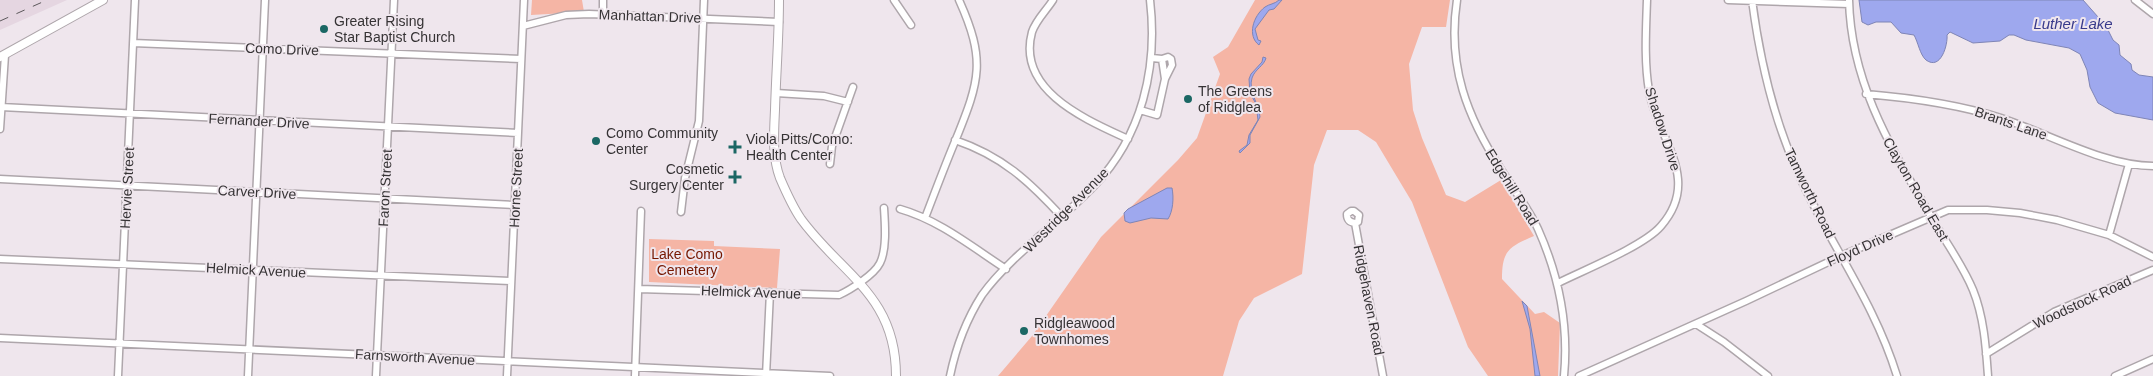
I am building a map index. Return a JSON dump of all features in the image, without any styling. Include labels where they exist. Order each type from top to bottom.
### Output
[{"type":"main road","points":[[2,56],[103,0]]},
{"type":"main road","points":[[780,0],[775,156],[779,175],[789,199],[809,228],[860,282],[876,302],[889,330],[894,348],[896,376]]},
{"type":"street","name":"Hervie Street","points":[[118,376],[135,0]]},
{"type":"street","points":[[248,376],[265,0]]},
{"type":"street","name":"Faron Street","points":[[376,376],[394,0]]},
{"type":"street","name":"Horne Street","points":[[507,376],[524,0]]},
{"type":"street","points":[[603,14],[604,0]]},
{"type":"street","points":[[681,212],[684,183],[699,121],[704,0]]},
{"type":"street","points":[[894,0],[911,25]]},
{"type":"street","points":[[925,218],[974,92],[977,60],[972,28],[959,0]]},
{"type":"street","name":"Westridge Avenue","points":[[950,376],[956,351],[967,322],[982,296],[1006,269],[1094,186],[1128,139],[1140,110],[1152,58],[1150,0]]},
{"type":"street","name":"Edgehill Road","points":[[1457,0],[1455,38],[1458,76],[1473,122],[1486,147],[1538,228],[1558,283],[1566,331],[1564,376]]},
{"type":"street","name":"Shadow Drive","points":[[1558,283],[1646,239],[1661,226],[1671,213],[1676,200],[1679,183],[1678,168],[1657,118],[1648,80],[1646,0]]},
{"type":"street","points":[[1728,0],[1849,2]]},
{"type":"street","name":"Tamworth Road","points":[[1753,0],[1762,60],[1774,109],[1799,176],[1872,311],[1888,345],[1897,376]]},
{"type":"street","points":[[2135,0],[2153,14]]},
{"type":"street","points":[[1051,1],[1033,30],[1030,56],[1035,70],[1049,91],[1072,111],[1128,139]]},
{"type":"street","name":"Clayton Road East","points":[[1849,2],[1854,48],[1866,94],[1876,118],[1974,292],[1982,326],[1988,376]]},
{"type":"street","name":"Manhattan Drive","points":[[523,26],[566,15],[603,14],[779,22]]},
{"type":"street","name":"Como Drive","points":[[133,43],[522,60]]},
{"type":"street","points":[[0,129],[2,56]]},
{"type":"street","points":[[1140,110],[1157,116],[1166,69],[1162,59],[1152,58]]},
{"type":"street","points":[[830,164],[832,146],[853,87]]},
{"type":"street","points":[[776,93],[824,96],[848,102]]},
{"type":"street","name":"Brants Lane","points":[[1866,94],[1929,100],[1965,108],[2002,119],[2129,164],[2153,166]]},
{"type":"street","name":"Fernander Drive","points":[[1,107],[518,133]]},
{"type":"street","points":[[955,140],[977,147],[1004,162],[1034,187],[1062,217]]},
{"type":"street","points":[[2109,235],[2129,164]]},
{"type":"street","name":"Carver Drive","points":[[0,179],[515,205]]},
{"type":"street","name":"Helmick Avenue","points":[[639,289],[839,295],[860,282],[880,264],[883,251],[884,208]]},
{"type":"street","points":[[900,209],[935,222],[1006,269]]},
{"type":"street","name":"Floyd Drive","points":[[1579,376],[1841,256],[1948,210],[1987,210],[2020,213],[2057,220],[2109,235],[2153,257]]},
{"type":"street","points":[[635,376],[641,211]]},
{"type":"street","name":"Ridgehaven Road","points":[[1355,223],[1383,376]]},
{"type":"street","name":"Helmick Avenue","points":[[0,258],[511,281]]},
{"type":"street","name":"Woodstock Road","points":[[1986,354],[2054,312],[2153,270]]},
{"type":"street","points":[[766,374],[770,292]]},
{"type":"street","points":[[1696,324],[1724,342],[1768,376]]},
{"type":"street","name":"Farnsworth Avenue","points":[[0,338],[830,376]]},
{"type":"street","points":[[2115,376],[2153,359]]},
{"type":"shaded area","points":[[0,0],[67,0],[0,30]]},
{"type":"green space","points":[[532,0],[582,0],[584,12],[531,15]]},
{"type":"green space","points":[[1255,0],[1450,0],[1446,27],[1422,27],[1409,64],[1413,110],[1422,138],[1446,195],[1465,202],[1501,180],[1534,236],[1518,243],[1509,251],[1503,262],[1502,279],[1535,314],[1544,312],[1560,323],[1558,376],[1488,376],[1468,347],[1412,202],[1376,142],[1358,130],[1327,130],[1314,165],[1302,274],[1254,298],[1239,321],[1223,376],[998,376],[1032,336],[1101,237],[1178,160],[1197,138],[1220,74],[1213,57],[1228,47]]},
{"type":"green space","name":"Lake Como Cemetery","points":[[649,239],[714,241],[714,246],[780,249],[777,288],[649,282]]},
{"type":"water","points":[[1282,0],[1274,9],[1269,10],[1255,29],[1258,40],[1261,41],[1259,45],[1253,37],[1252,31],[1257,15],[1265,7]]},
{"type":"water","name":"Luther Lake","points":[[1859,0],[2083,0],[2106,26],[2113,40],[2119,45],[2120,55],[2131,64],[2132,70],[2139,75],[2153,77],[2153,120],[2115,113],[2098,103],[2090,87],[2087,70],[2080,54],[2069,48],[2026,40],[2014,35],[2009,35],[2000,41],[1973,43],[1950,32],[1947,35],[1945,50],[1940,59],[1936,62],[1931,62],[1922,55],[1914,35],[1901,33],[1891,22],[1876,22],[1868,25],[1862,22]]},
{"type":"water","points":[[1263,57],[1266,58],[1265,61],[1253,75],[1251,83],[1260,117],[1250,135],[1250,143],[1240,153],[1239,151],[1247,145],[1249,135],[1258,120],[1256,104],[1250,93],[1249,79],[1262,62]]},
{"type":"water","points":[[1167,188],[1172,188],[1173,196],[1172,208],[1168,219],[1151,218],[1130,223],[1125,221],[1124,213],[1128,209]]},
{"type":"water","points":[[1522,301],[1527,306],[1540,376],[1535,376],[1530,329]]},
{"type":"railway","points":[[0,21],[47,0]]},
{"type":"place","name":"Greater Rising Star Baptist Church","points":[[324,29]]},
{"type":"place","name":"The Greens of Ridglea","points":[[1188,99]]},
{"type":"place","name":"Como Community Center","points":[[596,141]]},
{"type":"place","name":"Viola Pitts/Como: Health Center","points":[[735,147]]},
{"type":"place","name":"Cosmetic Surgery Center","points":[[735,177]]},
{"type":"place","name":"Ridgleawood Townhomes","points":[[1024,331]]}]
